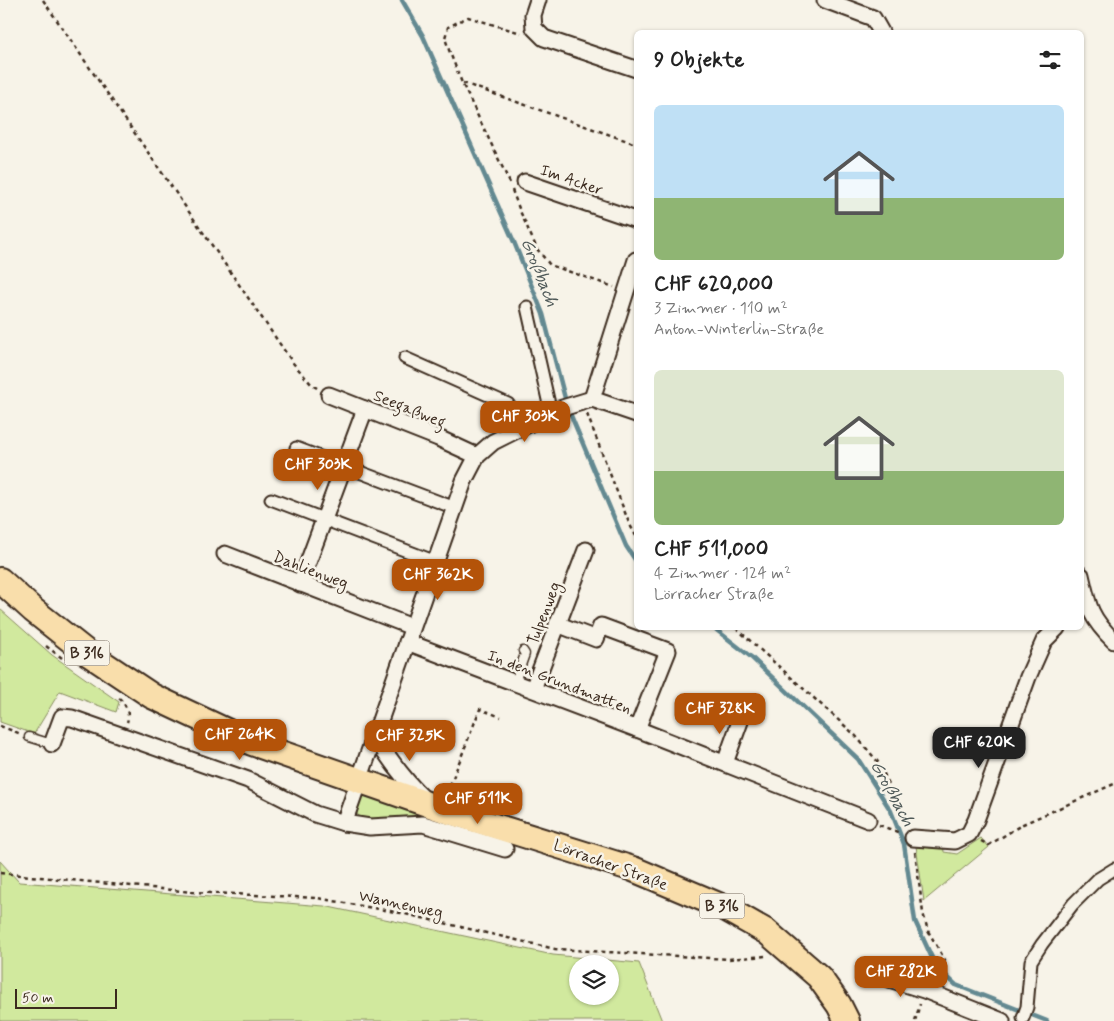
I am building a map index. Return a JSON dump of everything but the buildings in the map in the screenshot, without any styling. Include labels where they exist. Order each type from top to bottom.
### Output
[{"type":"main road","name":"Lörracher Straße","points":[[0,580],[33,610],[86,652],[152,696],[252,743],[359,780],[438,799],[633,869],[723,907],[767,932],[819,977],[839,1004],[847,1021]]},
{"type":"street","points":[[538,0],[533,15],[534,28],[544,38],[634,68]]},
{"type":"street","points":[[825,0],[873,18],[880,30]]},
{"type":"street","name":"Im Acker","points":[[517,183],[634,219]]},
{"type":"street","points":[[586,400],[634,268]]},
{"type":"street","points":[[527,307],[555,411]]},
{"type":"street","points":[[405,358],[508,404],[524,427]]},
{"type":"street","name":"Seegaßweg","points":[[330,395],[438,438],[477,456]]},
{"type":"street","points":[[344,823],[464,481],[477,456],[493,442],[555,411],[586,400],[634,413]]},
{"type":"street","points":[[300,584],[365,409]]},
{"type":"street","points":[[296,448],[455,508]]},
{"type":"street","points":[[271,499],[436,562]]},
{"type":"street","name":"Tulpenweg","points":[[533,689],[586,550]]},
{"type":"street","name":"Dahlienweg","points":[[225,554],[412,627]]},
{"type":"street","points":[[1084,599],[1086,615],[1114,641]]},
{"type":"street","points":[[557,624],[596,638],[602,626],[668,651],[637,728]]},
{"type":"street","points":[[913,838],[955,841],[969,834],[976,820],[1028,677],[1044,641],[1055,630]]},
{"type":"street","name":"In den Grundmatten","points":[[407,642],[637,728],[868,820]]},
{"type":"street","points":[[726,764],[742,716]]},
{"type":"street","points":[[52,744],[62,717],[72,718],[248,780],[315,814],[344,823],[370,827],[422,824],[505,849]]},
{"type":"street","points":[[374,735],[390,761],[408,783],[438,799]]},
{"type":"street","points":[[1023,1018],[1027,1007],[1031,961],[1073,904],[1098,879],[1114,869]]},
{"type":"street","points":[[886,978],[924,990],[1002,1021]]},
{"type":"lane","points":[[514,682],[525,654],[523,651]]},
{"type":"lane","points":[[30,737],[52,744]]},
{"type":"path","points":[[43,0],[293,362],[312,385],[330,395]]},
{"type":"path","points":[[534,28],[523,34],[468,17],[448,27],[445,38],[462,83],[517,183],[520,211],[537,249],[550,265],[626,292]]},
{"type":"path","points":[[462,83],[634,143]]},
{"type":"path","points":[[586,400],[590,419],[629,524],[634,533]]},
{"type":"path","points":[[738,630],[856,735],[878,762],[892,790],[908,831],[913,838],[921,884],[923,913],[928,931],[945,960],[931,971]]},
{"type":"path","points":[[438,799],[480,709],[501,718]]},
{"type":"path","points":[[0,726],[30,737]]},
{"type":"path","points":[[969,834],[989,845],[1023,824],[1114,784]]},
{"type":"path","points":[[868,820],[897,832]]},
{"type":"path","name":"Wannenweg","points":[[0,874],[192,892],[317,898],[400,913],[554,950],[728,959],[766,956]]},
{"type":"path","points":[[916,1021],[924,990]]},
{"type":"green space","points":[[0,609],[52,655],[119,702],[116,712],[60,691],[34,734],[0,722]]},
{"type":"green space","points":[[371,796],[442,822],[441,824],[366,822],[357,814],[356,803],[361,797]]},
{"type":"green space","points":[[981,838],[989,847],[924,901],[916,846],[943,844],[944,852],[957,854]]},
{"type":"green space","points":[[0,861],[19,882],[324,906],[553,955],[569,956],[569,1005],[619,1005],[619,961],[639,963],[662,1021],[0,1021]]},
{"type":"waterway","name":"Großbach","points":[[402,0],[423,36],[514,242],[543,314],[567,406],[626,546],[634,558]]},
{"type":"waterway","name":"Großbach","points":[[717,630],[751,657],[858,759],[891,811],[904,844],[915,921],[933,960],[942,972],[956,985],[1047,1021]]}]
